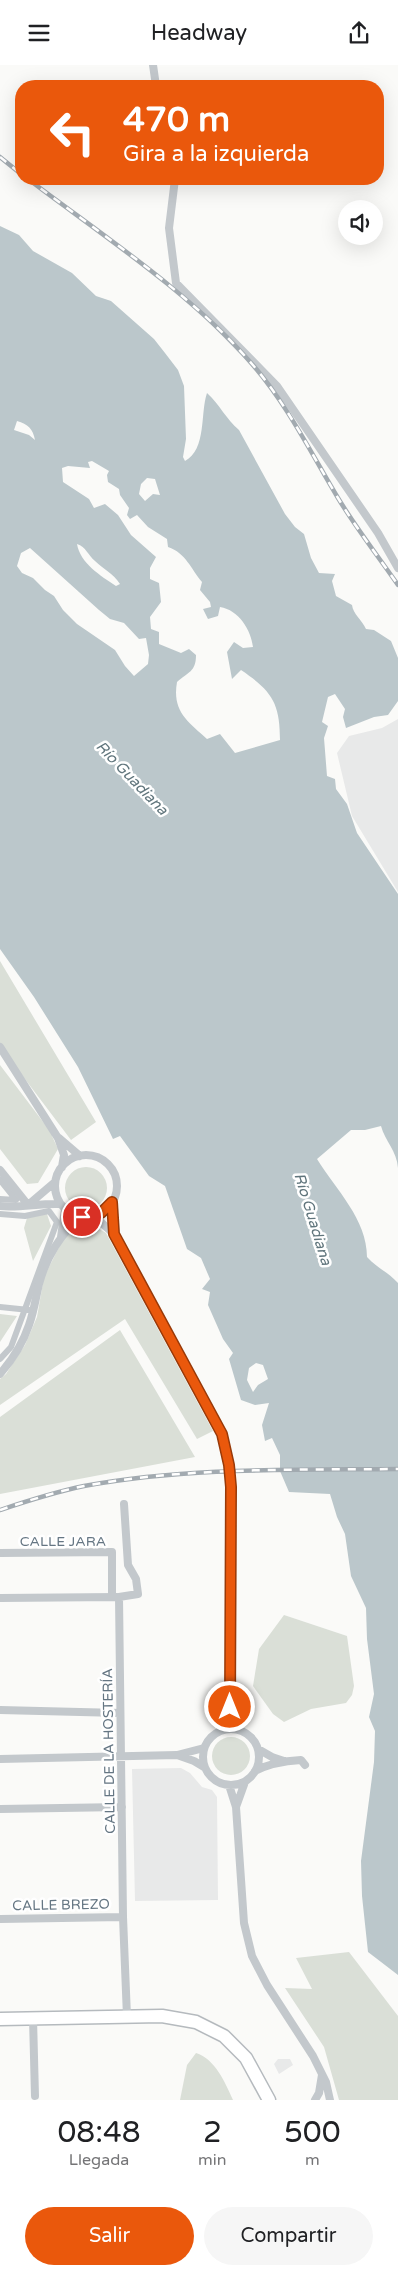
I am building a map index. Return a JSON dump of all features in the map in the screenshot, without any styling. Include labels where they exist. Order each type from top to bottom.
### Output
[{"type":"main road","points":[[0,2019],[162,2016],[196,2022],[224,2036],[246,2059],[267,2094],[277,2100]]},
{"type":"street","points":[[153,65],[155,80]]},
{"type":"street","points":[[174,185],[169,228],[176,283],[277,386],[378,533],[398,568]]},
{"type":"street","points":[[0,1047],[58,1138],[64,1155],[62,1167],[55,1182],[28,1205]]},
{"type":"street","points":[[0,1359],[12,1347],[30,1310],[44,1269],[61,1237],[72,1224],[82,1217],[101,1213],[112,1202],[116,1193],[114,1173],[108,1165],[100,1159],[80,1156],[58,1138]]},
{"type":"street","points":[[62,1167],[67,1162],[80,1156]]},
{"type":"street","points":[[0,1170],[28,1205]]},
{"type":"street","points":[[0,1180],[16,1200],[0,1199]]},
{"type":"street","points":[[55,1182],[55,1190],[63,1206],[61,1237]]},
{"type":"street","points":[[112,1202],[114,1234]]},
{"type":"street","points":[[0,1206],[63,1206],[82,1217]]},
{"type":"street","points":[[0,1214],[25,1216],[49,1211],[57,1222],[23,1339],[0,1374]]},
{"type":"street","points":[[94,1216],[114,1234],[214,1416],[222,1434],[231,1487],[230,1707],[238,1730]]},
{"type":"street","points":[[52,1234],[61,1237]]},
{"type":"street","points":[[0,1307],[30,1310]]},
{"type":"street","points":[[0,1598],[116,1597],[138,1594],[136,1579],[128,1565],[124,1504]]},
{"type":"street","name":"CALLE JARA","points":[[0,1553],[112,1552],[116,1597]]},
{"type":"street","name":"CALLE DE LA HOSTERÍA","points":[[116,1597],[122,1757],[123,1917],[127,2017]]},
{"type":"street","points":[[204,1767],[202,1757],[204,1748],[213,1735],[220,1730],[230,1707]]},
{"type":"street","points":[[0,1710],[120,1713]]},
{"type":"street","points":[[220,1730],[238,1730],[247,1733],[258,1749],[272,1757],[286,1761]]},
{"type":"street","points":[[0,1759],[177,1755],[204,1748]]},
{"type":"street","points":[[256,1771],[259,1756],[258,1749]]},
{"type":"street","points":[[177,1755],[204,1767],[217,1782],[229,1785],[245,1782]]},
{"type":"street","points":[[236,1807],[245,1782],[256,1771],[268,1764],[286,1761],[301,1760],[305,1765]]},
{"type":"street","points":[[229,1785],[236,1807],[244,1923],[252,1956],[267,1985],[313,2056],[326,2082],[330,2100]]},
{"type":"street","points":[[0,1809],[122,1807]]},
{"type":"street","name":"CALLE BREZO","points":[[0,1919],[123,1917]]},
{"type":"street","points":[[33,2018],[35,2096]]},
{"type":"street","points":[[315,2100],[319,2093],[322,2075]]},
{"type":"shaded area","points":[[398,719],[398,892],[352,816],[337,753],[349,736],[382,728]]},
{"type":"shaded area","points":[[0,961],[96,1122],[71,1140],[0,1046]]},
{"type":"shaded area","points":[[0,1065],[53,1135],[58,1149],[38,1183],[27,1184],[0,1149]]},
{"type":"shaded area","points":[[90,1167],[98,1170],[104,1176],[107,1188],[104,1200],[98,1206],[82,1209],[74,1206],[68,1200],[65,1184],[68,1176],[74,1170]]},
{"type":"shaded area","points":[[47,1214],[51,1226],[33,1261],[24,1228],[27,1218]]},
{"type":"shaded area","points":[[83,1225],[96,1227],[106,1233],[213,1431],[197,1439],[125,1319],[0,1405],[0,1379],[6,1374],[25,1345],[37,1317],[44,1277],[65,1235],[74,1227]]},
{"type":"shaded area","points":[[0,1314],[17,1316],[0,1342]]},
{"type":"shaded area","points":[[120,1330],[195,1457],[0,1494],[0,1417]]},
{"type":"shaded area","points":[[284,1615],[347,1636],[354,1686],[352,1695],[346,1703],[311,1709],[284,1722],[273,1714],[253,1686],[259,1649]]},
{"type":"shaded area","points":[[231,1737],[244,1743],[250,1756],[244,1769],[231,1775],[218,1769],[212,1756],[218,1743]]},
{"type":"shaded area","points":[[181,1768],[190,1773],[202,1787],[212,1790],[217,1797],[218,1900],[135,1901],[132,1769]]},
{"type":"shaded area","points":[[349,1952],[398,2016],[398,2100],[339,2100],[324,2047],[285,1988],[312,1989],[296,1958]]},
{"type":"shaded area","points":[[196,2053],[209,2060],[214,2066],[223,2079],[233,2100],[180,2100],[187,2065]]},
{"type":"shaded area","points":[[278,2059],[290,2059],[293,2065],[279,2074],[274,2064]]},
{"type":"water","name":"Río Guadiana","points":[[0,226],[19,235],[33,251],[72,273],[96,296],[111,301],[154,339],[178,370],[184,386],[186,439],[183,457],[185,461],[197,448],[200,439],[207,393],[212,398],[239,430],[285,514],[295,527],[304,534],[311,558],[319,573],[335,574],[332,581],[336,596],[352,605],[366,629],[374,630],[391,641],[398,658],[398,701],[388,715],[374,717],[346,728],[343,717],[345,709],[335,694],[328,697],[322,722],[328,726],[324,738],[327,776],[335,779],[336,789],[347,804],[357,833],[398,894],[398,1168],[393,1151],[381,1126],[365,1130],[351,1130],[317,1159],[356,1217],[366,1243],[367,1257],[398,1283],[398,1975],[368,1952],[362,1896],[361,1861],[374,1762],[375,1731],[369,1717],[374,1694],[367,1639],[366,1608],[351,1576],[345,1534],[337,1517],[330,1494],[289,1492],[280,1471],[280,1455],[272,1438],[265,1441],[262,1425],[269,1403],[255,1405],[241,1400],[229,1359],[233,1353],[223,1339],[208,1305],[210,1292],[202,1289],[210,1279],[201,1258],[187,1249],[165,1186],[149,1176],[120,1136],[113,1139],[78,1067],[34,997],[0,949]],"holes":[[[17,421],[24,424],[29,427],[35,440],[29,435],[14,430]],[[92,461],[109,471],[107,475],[108,482],[119,489],[120,495],[129,508],[127,515],[130,519],[137,515],[148,527],[167,539],[168,547],[179,553],[188,562],[202,582],[200,590],[210,602],[211,607],[203,609],[208,619],[218,616],[220,607],[233,612],[243,622],[250,634],[253,647],[243,648],[234,642],[227,652],[232,679],[241,670],[267,692],[276,707],[280,727],[280,740],[235,753],[220,734],[207,739],[187,721],[177,701],[177,682],[193,668],[196,655],[189,649],[181,653],[159,644],[159,632],[151,629],[150,617],[161,602],[159,583],[150,579],[150,568],[156,557],[131,535],[118,515],[105,504],[94,508],[89,499],[63,482],[62,468],[68,466],[90,468],[88,462]],[[147,478],[155,479],[160,495],[153,494],[145,501],[139,494],[141,484]],[[77,544],[83,547],[120,584],[116,586],[104,578],[82,557]],[[30,548],[110,619],[124,623],[139,639],[146,638],[149,655],[148,664],[134,676],[115,650],[77,624],[63,610],[54,596],[33,578],[22,573],[17,566],[21,553]],[[256,1363],[263,1365],[268,1379],[258,1385],[253,1392],[247,1380],[249,1368]]]},
{"type":"railway","points":[[0,157],[15,169]]},
{"type":"railway","points":[[36,185],[174,289],[202,313],[252,364],[276,395],[345,509],[398,585]]},
{"type":"railway","points":[[0,1510],[84,1486],[162,1475],[280,1470],[398,1469]]},
{"type":"route","points":[[82,1217],[101,1213],[112,1202],[114,1234],[222,1434],[229,1465],[231,1487],[230,1707]]}]
